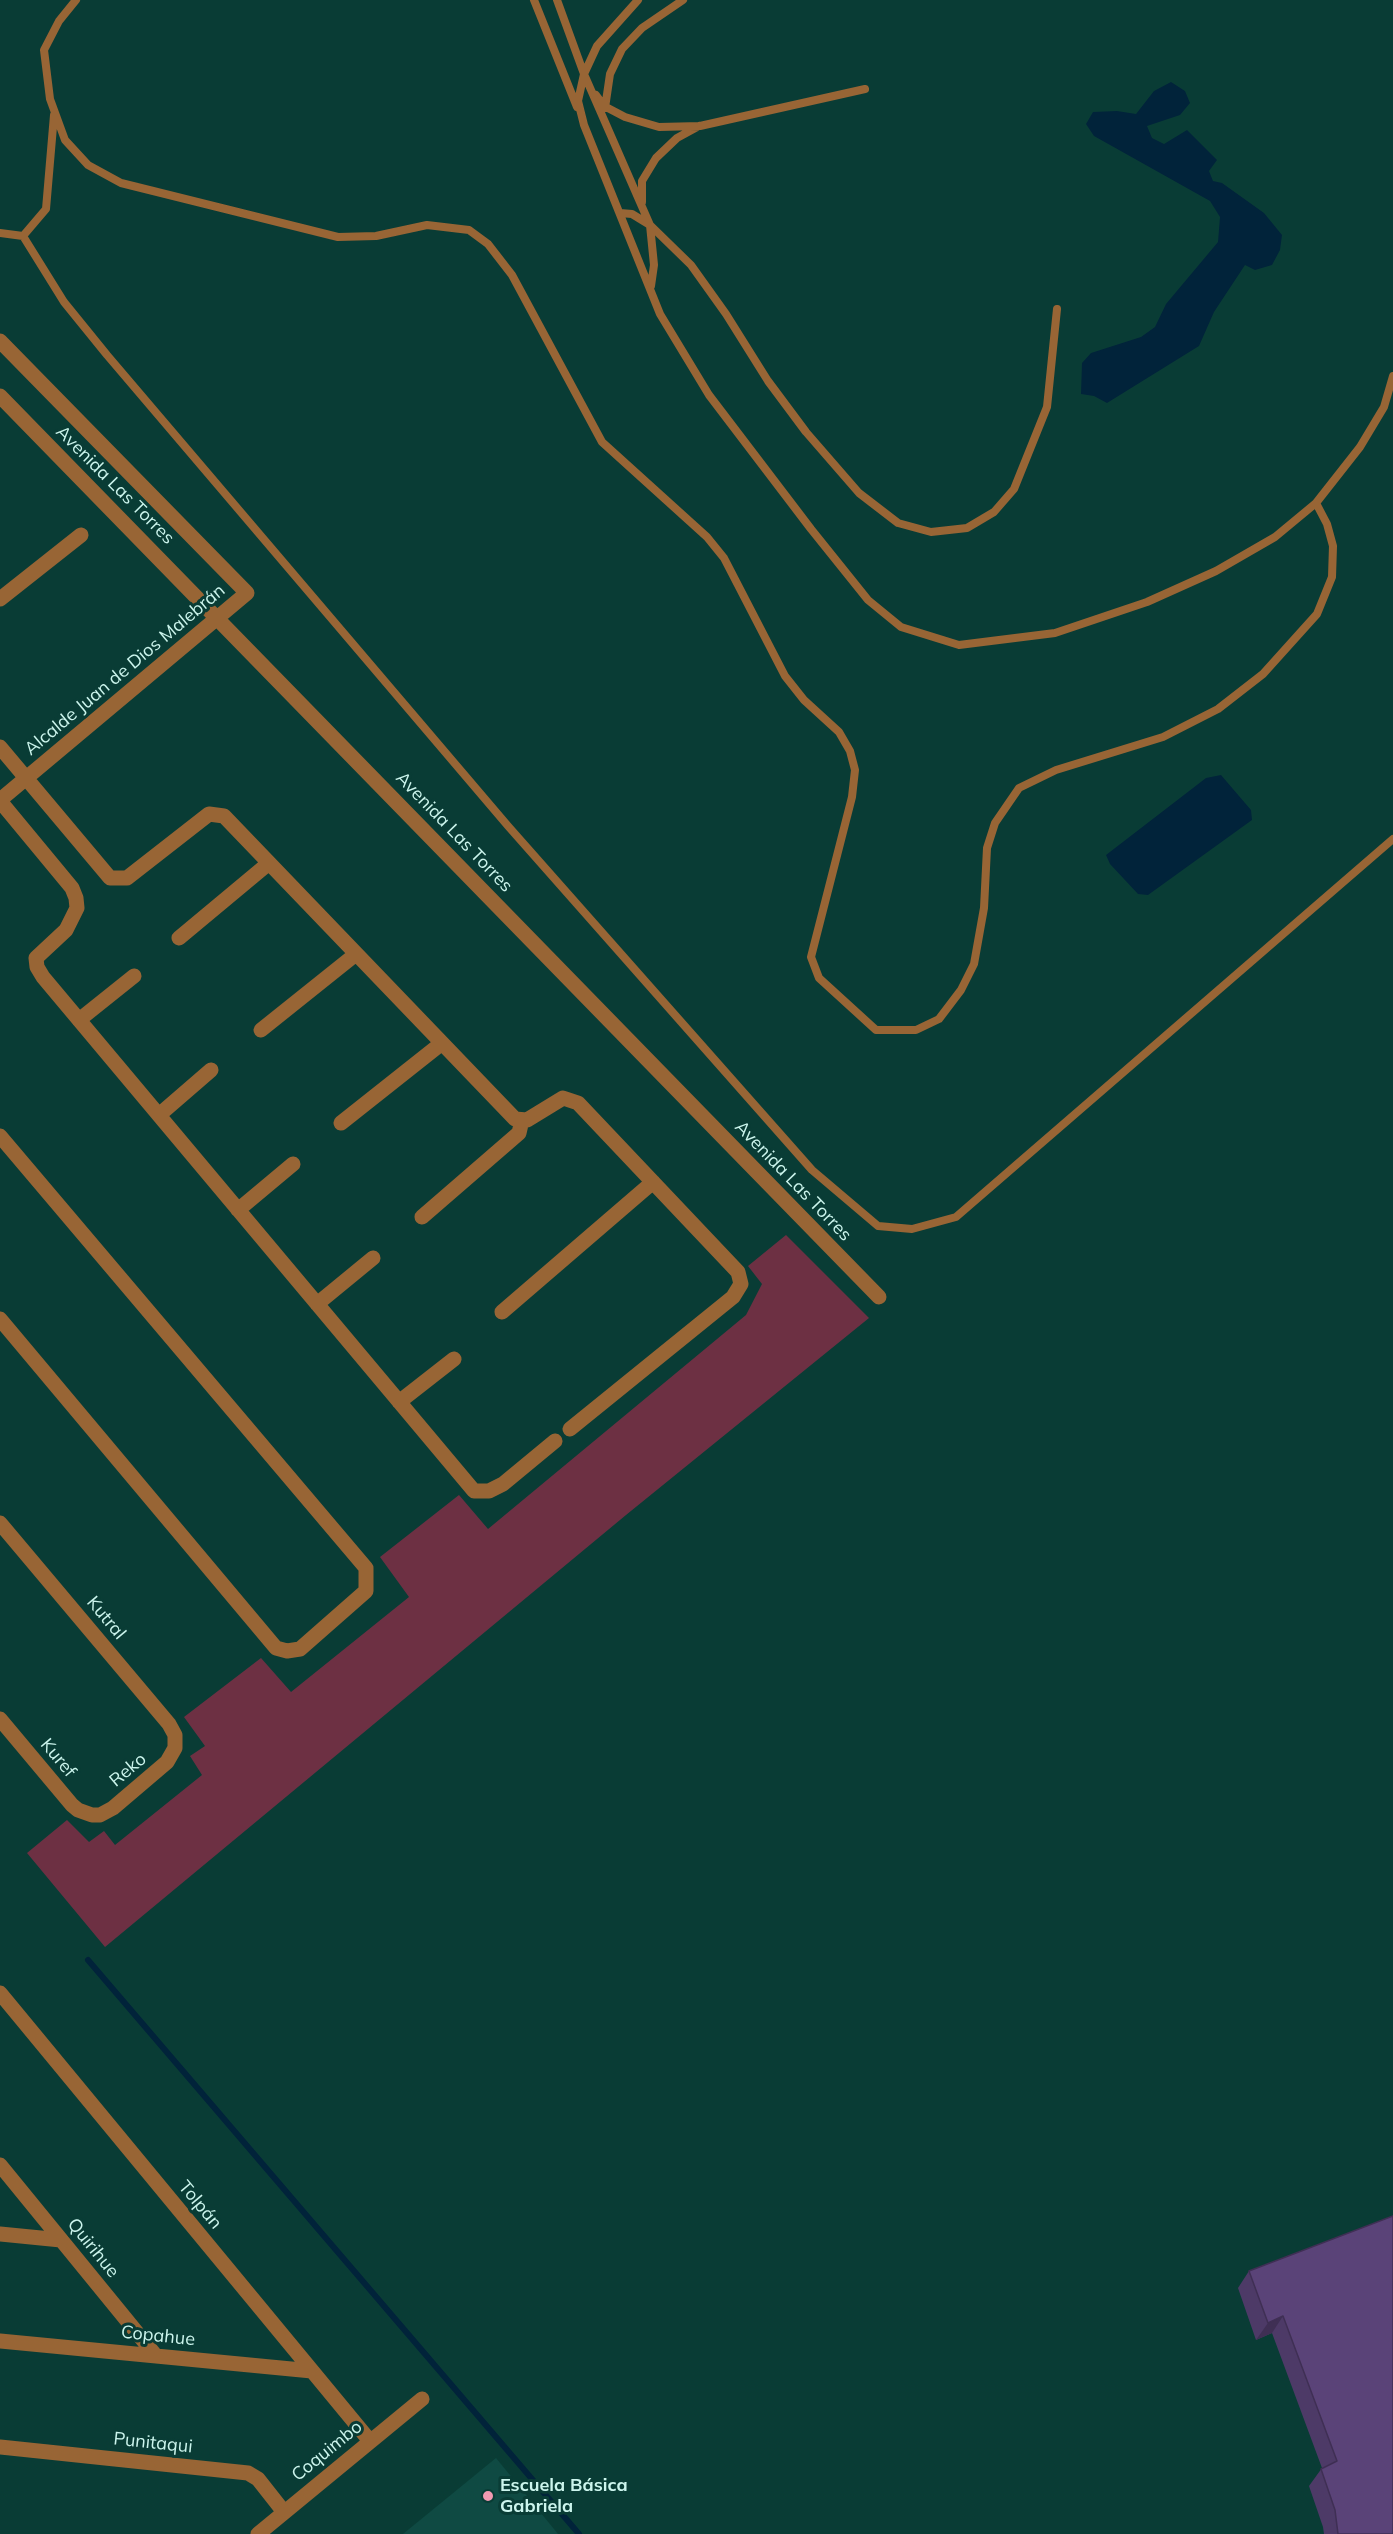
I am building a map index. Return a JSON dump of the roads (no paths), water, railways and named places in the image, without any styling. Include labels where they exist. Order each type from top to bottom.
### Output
[{"type":"street","name":"Avenida Las Torres","points":[[0,341],[248,593]]},
{"type":"street","name":"Avenida Las Torres","points":[[0,396],[879,1297]]},
{"type":"street","points":[[0,599],[81,535]]},
{"type":"street","name":"Alcalde Juan de Dios Malebrán","points":[[0,801],[248,593]]},
{"type":"street","points":[[0,747],[110,878],[126,878],[209,814],[224,816],[515,1119],[527,1120],[563,1098],[578,1103],[738,1272],[741,1284],[733,1296],[570,1429]]},
{"type":"street","points":[[0,801],[72,888],[75,898],[77,908],[66,930],[36,958],[37,967],[43,977],[474,1491],[489,1491],[503,1484],[555,1441]]},
{"type":"street","points":[[179,938],[269,863]]},
{"type":"street","points":[[261,1030],[356,954]]},
{"type":"street","points":[[79,1020],[134,976]]},
{"type":"street","points":[[341,1123],[442,1043]]},
{"type":"street","points":[[159,1115],[211,1070]]},
{"type":"street","points":[[422,1217],[519,1133],[522,1120]]},
{"type":"street","points":[[0,1136],[366,1568],[366,1591],[305,1646],[294,1651],[276,1648],[0,1319]]},
{"type":"street","points":[[238,1210],[293,1164]]},
{"type":"street","points":[[502,1312],[653,1182]]},
{"type":"street","points":[[317,1304],[373,1258]]},
{"type":"street","points":[[399,1402],[454,1359]]},
{"type":"street","name":"Kutral","points":[[0,1523],[169,1724],[176,1741]]},
{"type":"street","name":"Kuref","points":[[0,1719],[72,1805],[92,1815]]},
{"type":"street","name":"Reko","points":[[92,1815],[100,1815],[113,1808],[168,1762],[176,1741]]},
{"type":"street","name":"Tolpán","points":[[0,1993],[370,2441]]},
{"type":"street","name":"Quirihue","points":[[0,2165],[156,2356]]},
{"type":"street","points":[[0,2234],[61,2240]]},
{"type":"street","name":"Copahue","points":[[0,2341],[312,2371]]},
{"type":"street","name":"Coquimbo","points":[[258,2534],[422,2399]]},
{"type":"street","name":"Punitaqui","points":[[0,2447],[248,2473],[258,2479],[284,2512]]},
{"type":"lane","points":[[76,0],[59,21],[44,50],[50,99],[64,140],[88,165],[121,183],[338,237],[376,236],[427,225],[469,230],[488,244],[512,275],[602,442],[707,537],[724,558],[785,676],[804,700],[839,732],[850,751],[855,770],[852,797],[811,957],[819,978],[876,1030],[916,1030],[939,1019],[961,990],[974,964],[984,908],[987,848],[995,823],[1019,788],[1056,770],[1163,737],[1218,710],[1263,674],[1317,614],[1332,577],[1333,546],[1327,524],[1316,503]]},
{"type":"lane","points":[[534,0],[660,314],[709,395],[868,600],[902,627],[959,645],[1055,633],[1147,602],[1216,571],[1275,537],[1316,503],[1360,447],[1384,407],[1393,376]]},
{"type":"lane","points":[[556,0],[589,86],[650,225],[654,265],[651,288]]},
{"type":"lane","points":[[584,125],[578,101],[584,74],[597,46],[638,0]]},
{"type":"lane","points":[[611,136],[604,105],[610,74],[622,49],[642,27],[683,0]]},
{"type":"lane","points":[[589,86],[604,105],[625,117],[659,127],[700,126],[866,89]]},
{"type":"lane","points":[[23,236],[46,209],[54,111]]},
{"type":"lane","points":[[642,207],[642,181],[656,158],[677,138],[700,126]]},
{"type":"lane","points":[[620,213],[632,214],[650,225],[691,265],[726,314],[768,381],[806,432],[859,493],[898,522],[931,532],[967,528],[994,512],[1014,489],[1047,407],[1057,309]]},
{"type":"lane","points":[[0,233],[23,236]]},
{"type":"lane","points":[[23,236],[64,302],[107,355],[508,826],[812,1170],[878,1226],[912,1229],[956,1216],[1393,839]]},
{"type":"waterway","points":[[88,1960],[579,2534]]},
{"type":"place","name":"Escuela Básica Gabriela","points":[[488,2496]]}]
